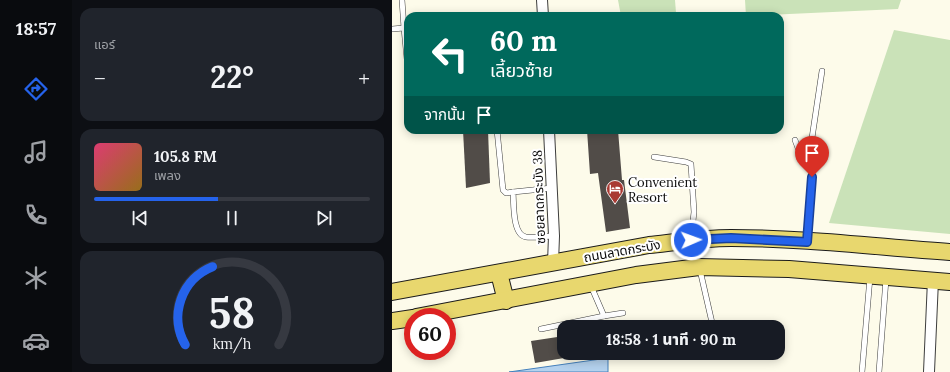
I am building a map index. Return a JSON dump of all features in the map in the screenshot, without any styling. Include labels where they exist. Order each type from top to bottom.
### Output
[{"type":"main road","name":"ถนนลาดกระบัง","points":[[392,292],[649,245],[691,240],[731,238],[950,252]]},
{"type":"main road","name":"ถนนลาดกระบัง","points":[[456,310],[590,283],[655,272],[699,267],[756,267],[870,274],[950,282]]},
{"type":"main road","points":[[499,273],[506,301]]},
{"type":"main road","points":[[392,321],[404,319]]},
{"type":"street","points":[[542,0],[544,12]]},
{"type":"street","name":"ซอยลาดกระบัง 38","points":[[549,134],[554,236],[553,262]]},
{"type":"street","points":[[929,372],[933,280]]},
{"type":"lane","points":[[392,29],[404,28],[402,0]]},
{"type":"lane","points":[[807,242],[812,177],[809,158],[822,71]]},
{"type":"lane","points":[[497,134],[503,190],[506,193],[552,188]]},
{"type":"lane","points":[[795,140],[798,148],[809,158]]},
{"type":"lane","points":[[654,157],[691,164],[694,212],[691,240]]},
{"type":"lane","points":[[513,192],[516,226],[519,233],[524,237],[554,236]]},
{"type":"lane","points":[[699,267],[711,320]]},
{"type":"lane","points":[[862,372],[870,274]]},
{"type":"lane","points":[[880,372],[886,276]]},
{"type":"lane","points":[[590,283],[604,316]]},
{"type":"lane","points":[[541,329],[623,312]]},
{"type":"green space","points":[[618,0],[675,0],[676,12],[620,12]]},
{"type":"green space","points":[[745,0],[901,0],[898,9],[784,14],[784,12],[746,12]]},
{"type":"green space","points":[[894,30],[950,40],[950,234],[829,223]]},
{"type":"water","points":[[594,360],[608,360],[608,372],[509,372]]},
{"type":"building","points":[[463,134],[488,134],[490,183],[466,188]]},
{"type":"building","points":[[587,134],[618,134],[622,180],[624,180],[630,228],[606,232],[598,173],[590,174]]},
{"type":"building","points":[[557,337],[557,359],[535,363],[531,341]]},
{"type":"place","name":"Convenient Resort","points":[[615,204]]},
{"type":"route","points":[[691,240],[731,238],[807,242],[812,177]]}]
